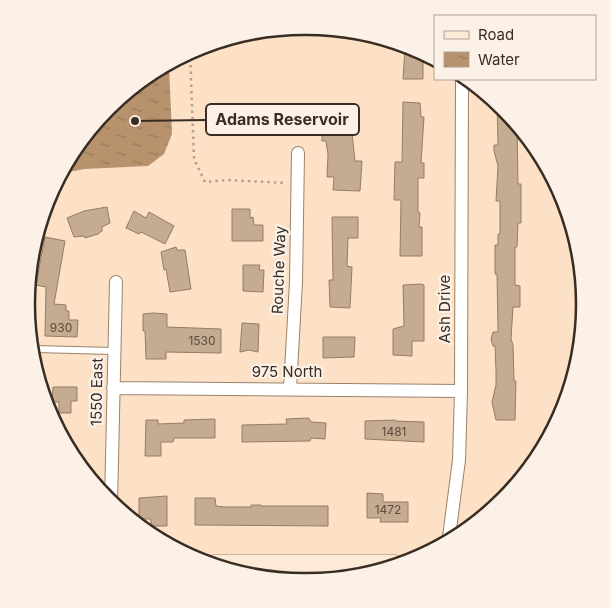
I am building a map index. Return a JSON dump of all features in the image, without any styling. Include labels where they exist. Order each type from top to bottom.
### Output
[{"type":"main road","points":[[234,564],[377,564]]},
{"type":"street","name":"Ash Drive","points":[[450,532],[459,460],[461,390],[462,84]]},
{"type":"street","name":"Rouche Way","points":[[290,388],[296,282],[298,153]]},
{"type":"street","name":"1550 East","points":[[111,491],[116,282]]},
{"type":"street","name":"975 North","points":[[113,388],[461,390]]},
{"type":"lane","points":[[39,349],[114,351]]},
{"type":"path","points":[[190,60],[194,159],[205,182],[227,180],[297,183]]},
{"type":"water","points":[[169,71],[172,134],[164,154],[148,166],[84,169],[70,172],[91,140],[114,114],[140,91]]},
{"type":"building","points":[[405,53],[423,62],[423,79],[403,79]]},
{"type":"building","points":[[403,102],[420,103],[421,117],[424,117],[421,163],[424,163],[424,178],[418,178],[418,212],[420,213],[419,227],[422,227],[422,256],[400,256],[401,200],[394,200],[395,162],[402,162]]},
{"type":"building","points":[[497,114],[517,137],[518,184],[521,184],[521,223],[518,223],[517,247],[515,247],[515,285],[520,286],[520,307],[513,307],[511,339],[513,345],[514,381],[516,381],[515,420],[496,420],[492,402],[496,385],[496,371],[495,346],[493,346],[491,339],[493,332],[498,332],[495,245],[498,245],[498,234],[500,234],[500,201],[496,201],[498,166],[494,145],[498,145]]},
{"type":"building","points":[[332,115],[335,127],[351,125],[355,161],[362,161],[360,191],[333,190],[334,177],[327,177],[328,154],[326,141],[322,141],[322,133],[317,134],[315,118]]},
{"type":"building","points":[[107,207],[110,223],[102,227],[102,231],[85,238],[84,236],[74,237],[67,218],[84,211]]},
{"type":"building","points":[[232,209],[250,209],[250,218],[253,217],[254,225],[263,225],[263,241],[232,241]]},
{"type":"building","points":[[134,211],[146,218],[149,212],[174,226],[165,244],[141,232],[139,234],[126,228]]},
{"type":"building","points":[[332,217],[358,217],[358,238],[348,238],[347,266],[352,267],[350,308],[330,307],[329,280],[333,280]]},
{"type":"building","points":[[45,237],[65,241],[54,304],[66,305],[66,311],[69,311],[69,320],[78,320],[77,337],[45,336],[46,287],[36,285]]},
{"type":"building","points":[[176,247],[177,250],[185,250],[191,289],[170,292],[161,252]]},
{"type":"building","points":[[243,265],[260,265],[259,270],[264,270],[263,292],[243,291]]},
{"type":"building","points":[[403,285],[424,285],[424,341],[412,341],[412,356],[393,355],[393,329],[404,326]]},
{"type":"building","points":[[143,314],[167,314],[167,327],[221,329],[221,353],[166,352],[166,359],[146,359]]},
{"type":"building","points":[[242,323],[259,324],[258,352],[249,350],[240,352]]},
{"type":"building","points":[[323,337],[355,337],[354,357],[323,358]]},
{"type":"building","points":[[53,387],[77,387],[77,401],[71,401],[71,413],[59,413],[59,402],[53,402]]},
{"type":"building","points":[[309,418],[311,422],[326,423],[325,439],[311,438],[310,441],[242,442],[242,425],[287,424],[286,419]]},
{"type":"building","points":[[215,419],[215,438],[174,438],[173,442],[161,442],[161,456],[145,456],[146,420],[158,420],[158,424],[184,423],[184,420]]},
{"type":"building","points":[[395,420],[424,422],[424,442],[365,439],[365,421]]},
{"type":"building","points":[[367,493],[383,494],[383,502],[408,502],[408,522],[380,522],[381,518],[367,518]]},
{"type":"building","points":[[167,496],[167,526],[152,526],[151,519],[143,519],[139,516],[139,498]]},
{"type":"building","points":[[195,498],[215,498],[216,506],[225,507],[251,507],[251,505],[328,506],[328,526],[195,525]]},
{"type":"place","name":"Adams Reservoir","points":[[135,121]]}]
